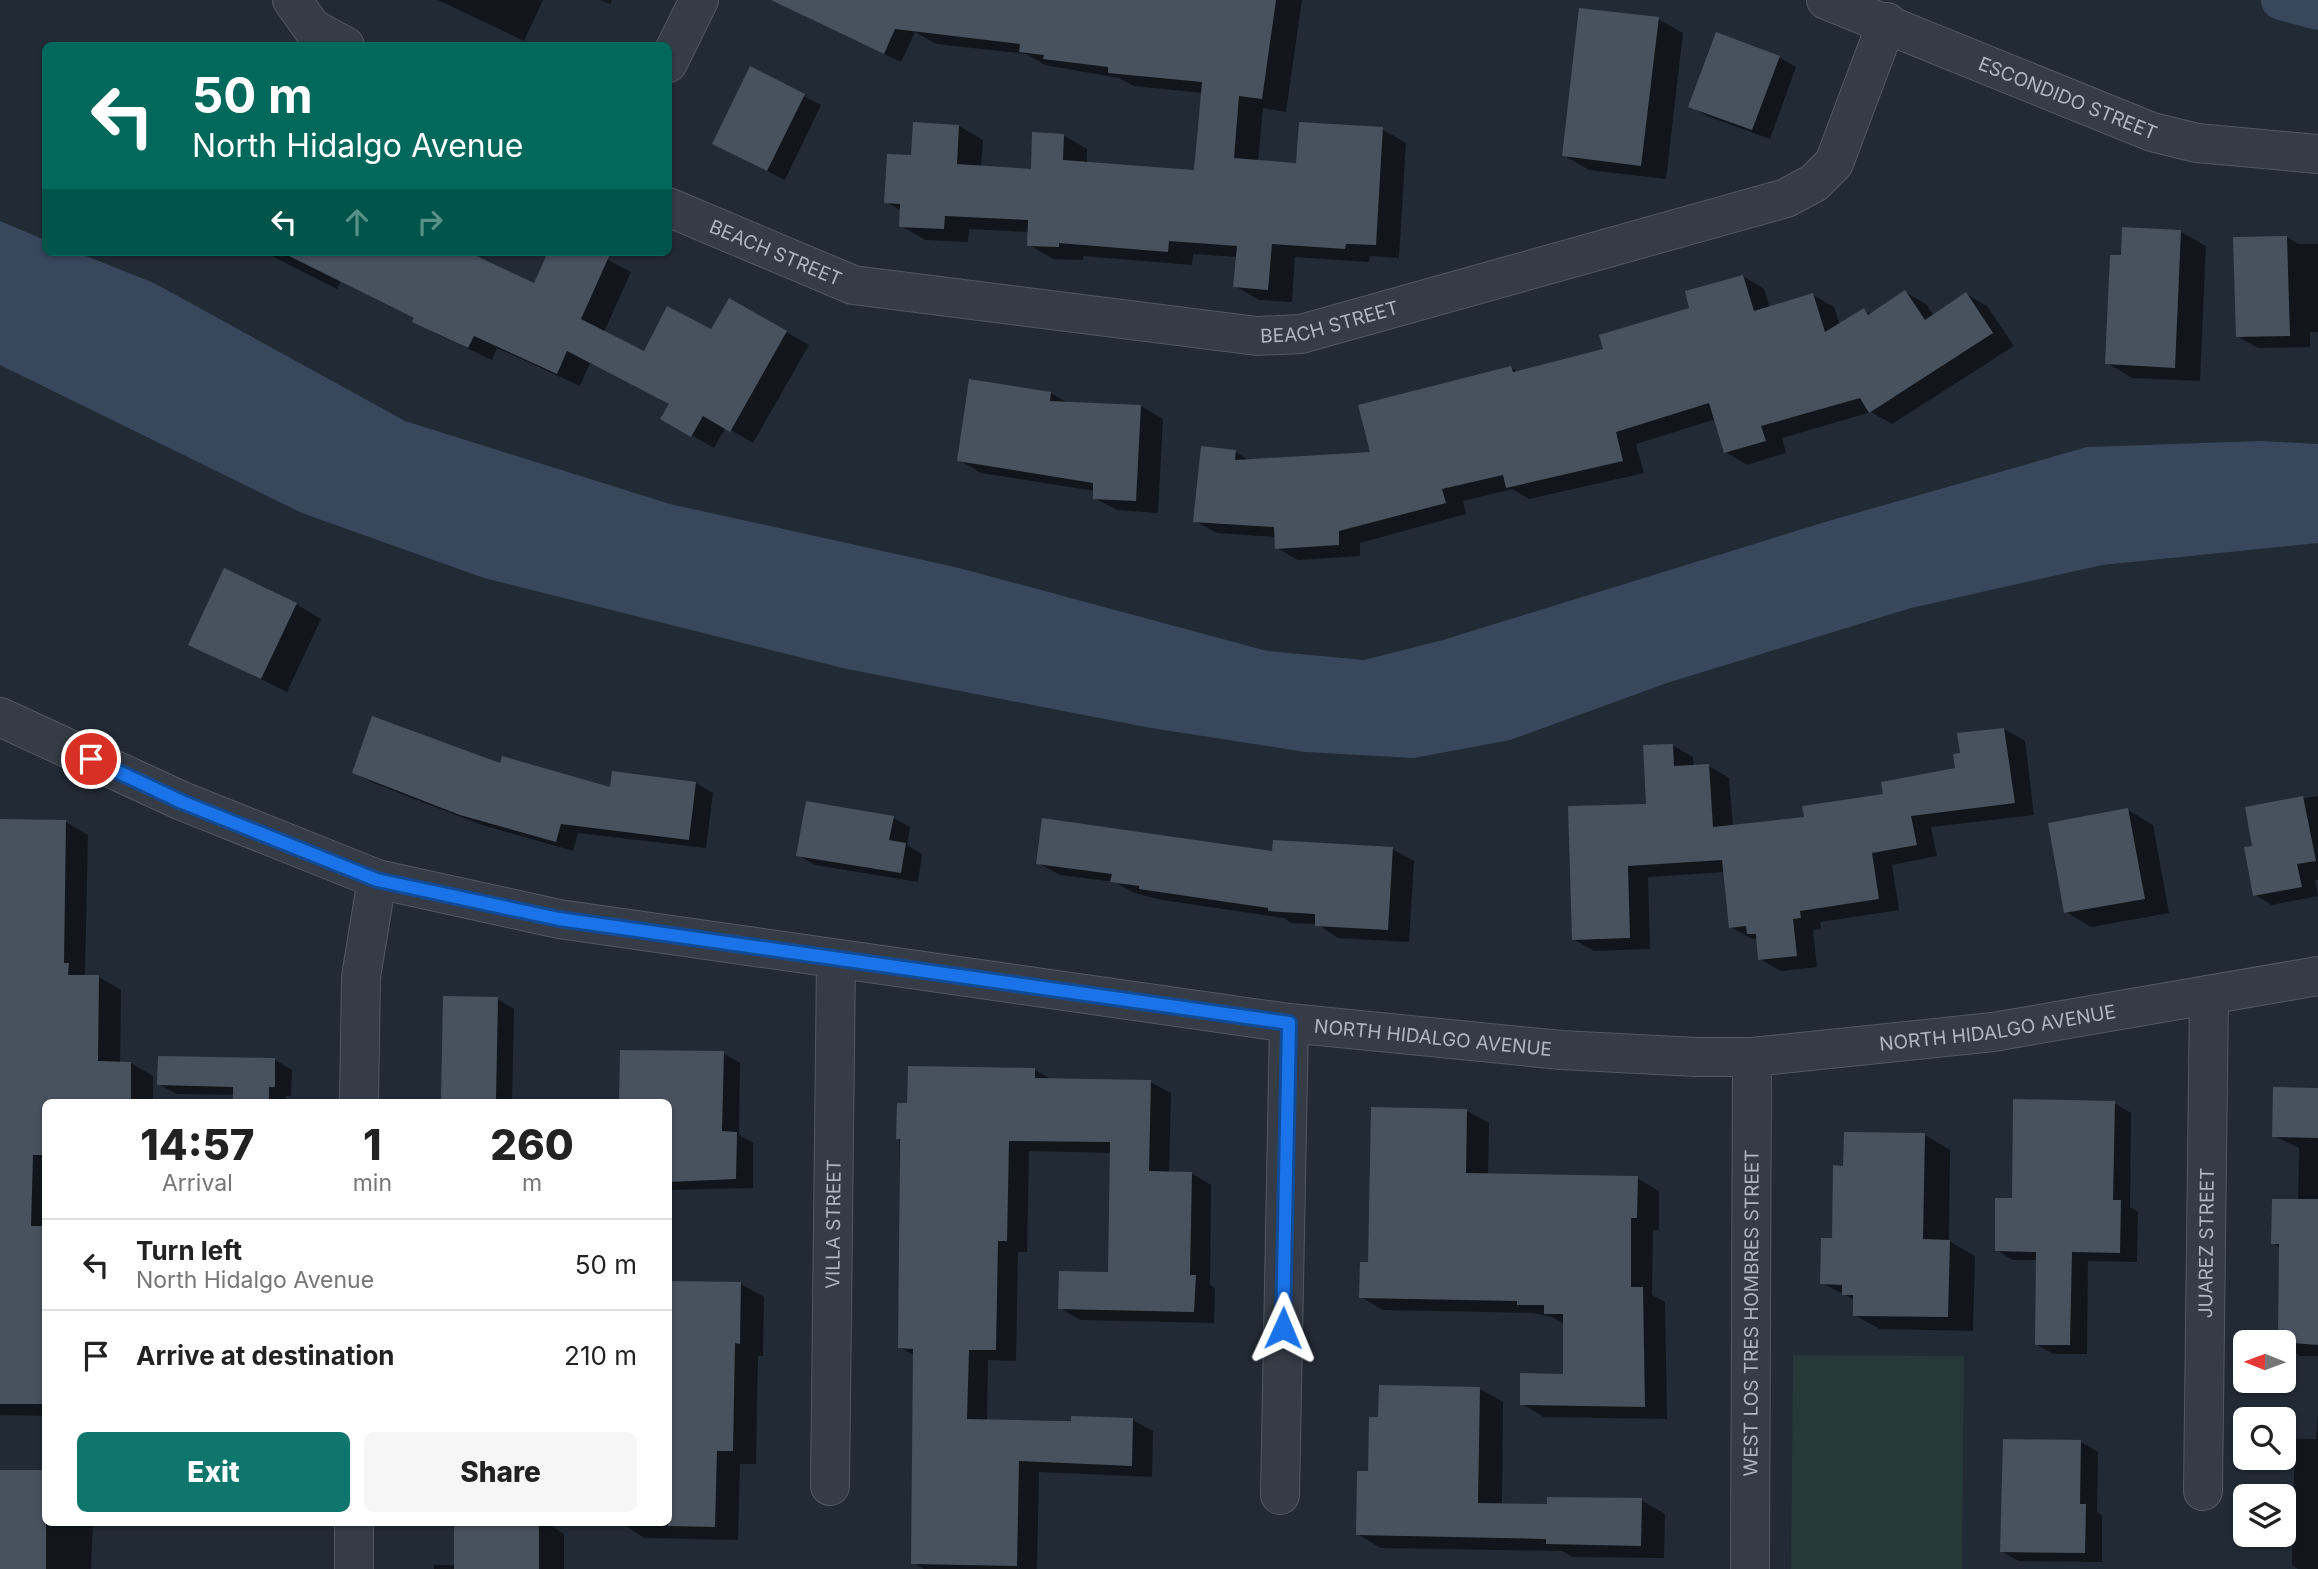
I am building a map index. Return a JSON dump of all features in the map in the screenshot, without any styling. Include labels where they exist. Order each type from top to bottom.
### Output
[{"type":"street","points":[[292,0],[312,28],[338,42]]},
{"type":"street","points":[[672,55],[699,0]]},
{"type":"street","name":"ESCONDIDO STREET","points":[[1826,0],[1887,22],[2152,132],[2197,143],[2318,154]]},
{"type":"street","name":"BEACH STREET","points":[[672,209],[853,285],[1257,336],[1301,334],[1786,198],[1814,183],[1834,163],[1887,22]]},
{"type":"street","name":"NORTH HIDALGO AVENUE","points":[[0,717],[182,802],[377,880],[559,919],[836,961],[1289,1023],[1561,1050],[1752,1057],[1993,1032],[2318,976]]},
{"type":"street","points":[[359,1099],[361,977],[377,880]]},
{"type":"street","name":"VILLA STREET","points":[[830,1486],[836,961]]},
{"type":"street","name":"JUAREZ STREET","points":[[2203,1491],[2208,995]]},
{"type":"street","points":[[1280,1495],[1289,1023]]},
{"type":"street","name":"WEST LOS TRES HOMBRES STREET","points":[[1750,1569],[1752,1057]]},
{"type":"street","points":[[354,1526],[354,1569]]},
{"type":"shaded area","points":[[1793,1355],[1964,1356],[1962,1569],[1791,1569]]},
{"type":"water","points":[[0,221],[42,239],[42,256],[86,256],[154,283],[405,421],[670,504],[959,568],[1267,651],[1364,660],[1443,640],[1825,522],[2087,447],[2262,441],[2318,444],[2318,543],[2102,565],[1911,608],[1667,683],[1510,740],[1414,758],[1306,752],[1151,728],[847,669],[484,578],[302,513],[0,365]]},
{"type":"building","points":[[771,0],[1276,0],[1262,99],[1239,96],[1234,158],[1296,163],[1299,122],[1383,127],[1376,245],[1346,244],[1345,249],[1272,244],[1268,290],[1233,287],[1237,246],[1169,241],[1168,252],[1059,243],[1059,247],[1027,246],[1028,220],[945,216],[944,229],[899,227],[900,204],[884,203],[887,154],[911,155],[913,122],[959,125],[957,164],[1031,169],[1032,132],[1064,134],[1063,160],[1194,170],[1202,82],[1108,73],[1108,67],[1043,59],[1044,55],[1019,52],[1020,44],[895,29],[884,54]]},
{"type":"building","points":[[1579,8],[1659,17],[1641,166],[1562,156]]},
{"type":"building","points":[[1716,32],[1780,56],[1752,130],[1688,107]]},
{"type":"building","points":[[750,66],[805,94],[767,171],[712,144]]},
{"type":"building","points":[[2122,227],[2181,230],[2175,368],[2105,364],[2110,255],[2121,255]]},
{"type":"building","points":[[2287,236],[2290,336],[2236,337],[2233,237]]},
{"type":"building","points":[[289,256],[477,256],[534,283],[546,256],[609,256],[581,319],[644,351],[667,306],[711,329],[729,298],[787,331],[730,432],[703,416],[691,437],[660,419],[669,404],[567,351],[557,374],[474,336],[468,348],[412,322],[414,318]]},
{"type":"building","points":[[1743,275],[1754,311],[1813,293],[1825,332],[1864,308],[1868,315],[1905,290],[1925,320],[1966,292],[1993,333],[1869,413],[1860,398],[1761,426],[1766,441],[1724,453],[1709,403],[1616,432],[1623,461],[1506,488],[1503,475],[1442,489],[1446,503],[1339,531],[1339,545],[1275,549],[1274,527],[1193,522],[1201,446],[1236,450],[1235,460],[1370,452],[1358,405],[1511,366],[1513,372],[1603,349],[1599,335],[1689,308],[1685,291]]},
{"type":"building","points":[[969,379],[1051,392],[1050,401],[1141,405],[1136,501],[1093,499],[1093,483],[957,461]]},
{"type":"building","points":[[224,568],[297,603],[261,679],[188,645]]},
{"type":"building","points":[[372,716],[500,763],[502,756],[610,787],[612,771],[696,782],[689,840],[561,824],[556,842],[460,815],[352,773]]},
{"type":"building","points":[[2004,728],[2015,803],[1911,816],[1917,845],[1872,853],[1879,899],[1800,911],[1801,918],[1793,919],[1797,956],[1758,960],[1756,934],[1747,934],[1746,926],[1729,928],[1722,860],[1628,866],[1630,938],[1572,940],[1568,806],[1646,804],[1643,745],[1673,744],[1674,766],[1709,764],[1713,827],[1804,817],[1802,806],[1883,794],[1881,782],[1955,768],[1953,754],[1960,753],[1957,733]]},
{"type":"building","points":[[2303,796],[2316,861],[2297,864],[2302,887],[2253,896],[2244,847],[2252,846],[2245,807]]},
{"type":"building","points":[[806,801],[894,816],[889,840],[906,843],[901,873],[796,856]]},
{"type":"building","points":[[2128,808],[2145,899],[2064,913],[2048,823]]},
{"type":"building","points":[[1042,818],[1272,851],[1273,840],[1393,847],[1388,930],[1315,926],[1315,914],[1268,911],[1268,908],[1139,889],[1139,886],[1110,882],[1112,874],[1036,864]]},
{"type":"building","points":[[0,819],[66,820],[64,963],[69,963],[68,975],[99,975],[98,1061],[131,1062],[131,1099],[42,1099],[42,1155],[33,1155],[31,1226],[42,1226],[42,1404],[0,1404]]},
{"type":"building","points":[[443,996],[498,997],[496,1099],[441,1099]]},
{"type":"building","points":[[620,1050],[724,1051],[722,1131],[737,1132],[736,1179],[672,1182],[672,1099],[619,1099]]},
{"type":"building","points":[[158,1056],[275,1058],[275,1087],[269,1087],[269,1099],[233,1099],[233,1087],[157,1085]]},
{"type":"building","points":[[908,1066],[1035,1068],[1035,1078],[1151,1080],[1149,1171],[1192,1172],[1190,1275],[1196,1275],[1194,1312],[1058,1309],[1059,1271],[1108,1272],[1110,1142],[1009,1141],[1007,1241],[998,1241],[996,1350],[969,1350],[967,1419],[1071,1421],[1071,1416],[1133,1418],[1132,1466],[1019,1461],[1017,1566],[911,1564],[913,1349],[898,1348],[900,1139],[896,1139],[897,1103],[907,1103]]},
{"type":"building","points":[[2273,1087],[2318,1088],[2318,1138],[2272,1137]]},
{"type":"building","points":[[2013,1099],[2115,1101],[2113,1200],[2121,1200],[2120,1253],[2072,1252],[2070,1345],[2035,1345],[2036,1252],[1995,1251],[1995,1198],[2012,1198]]},
{"type":"building","points":[[1371,1107],[1467,1109],[1466,1173],[1638,1176],[1637,1218],[1631,1218],[1631,1287],[1643,1287],[1645,1407],[1520,1405],[1520,1373],[1563,1374],[1563,1314],[1544,1314],[1544,1305],[1517,1305],[1517,1301],[1359,1298],[1360,1262],[1368,1262]]},
{"type":"building","points":[[1844,1132],[1925,1133],[1923,1239],[1950,1240],[1948,1317],[1853,1316],[1853,1295],[1842,1295],[1842,1285],[1820,1284],[1821,1238],[1832,1238],[1833,1165],[1843,1166]]},
{"type":"building","points":[[2272,1199],[2318,1199],[2318,1345],[2296,1343],[2296,1330],[2278,1330],[2279,1244],[2271,1244]]},
{"type":"building","points":[[672,1281],[741,1282],[740,1344],[735,1343],[733,1451],[717,1451],[715,1527],[668,1526],[672,1526]]},
{"type":"building","points":[[1379,1385],[1480,1387],[1478,1503],[1547,1504],[1547,1497],[1642,1498],[1641,1546],[1546,1544],[1546,1539],[1356,1535],[1357,1471],[1368,1471],[1369,1417],[1378,1417]]},
{"type":"building","points":[[2003,1439],[2081,1440],[2080,1504],[2086,1504],[2085,1553],[2000,1552]]},
{"type":"building","points":[[0,1470],[42,1470],[42,1526],[46,1526],[46,1569],[0,1569]]},
{"type":"building","points":[[454,1526],[539,1526],[539,1569],[454,1569]]},
{"type":"waterway","points":[[2281,0],[2318,10]]},
{"type":"route","points":[[91,759],[182,802],[377,880],[559,919],[836,961],[1289,1023],[1283,1328]]}]
